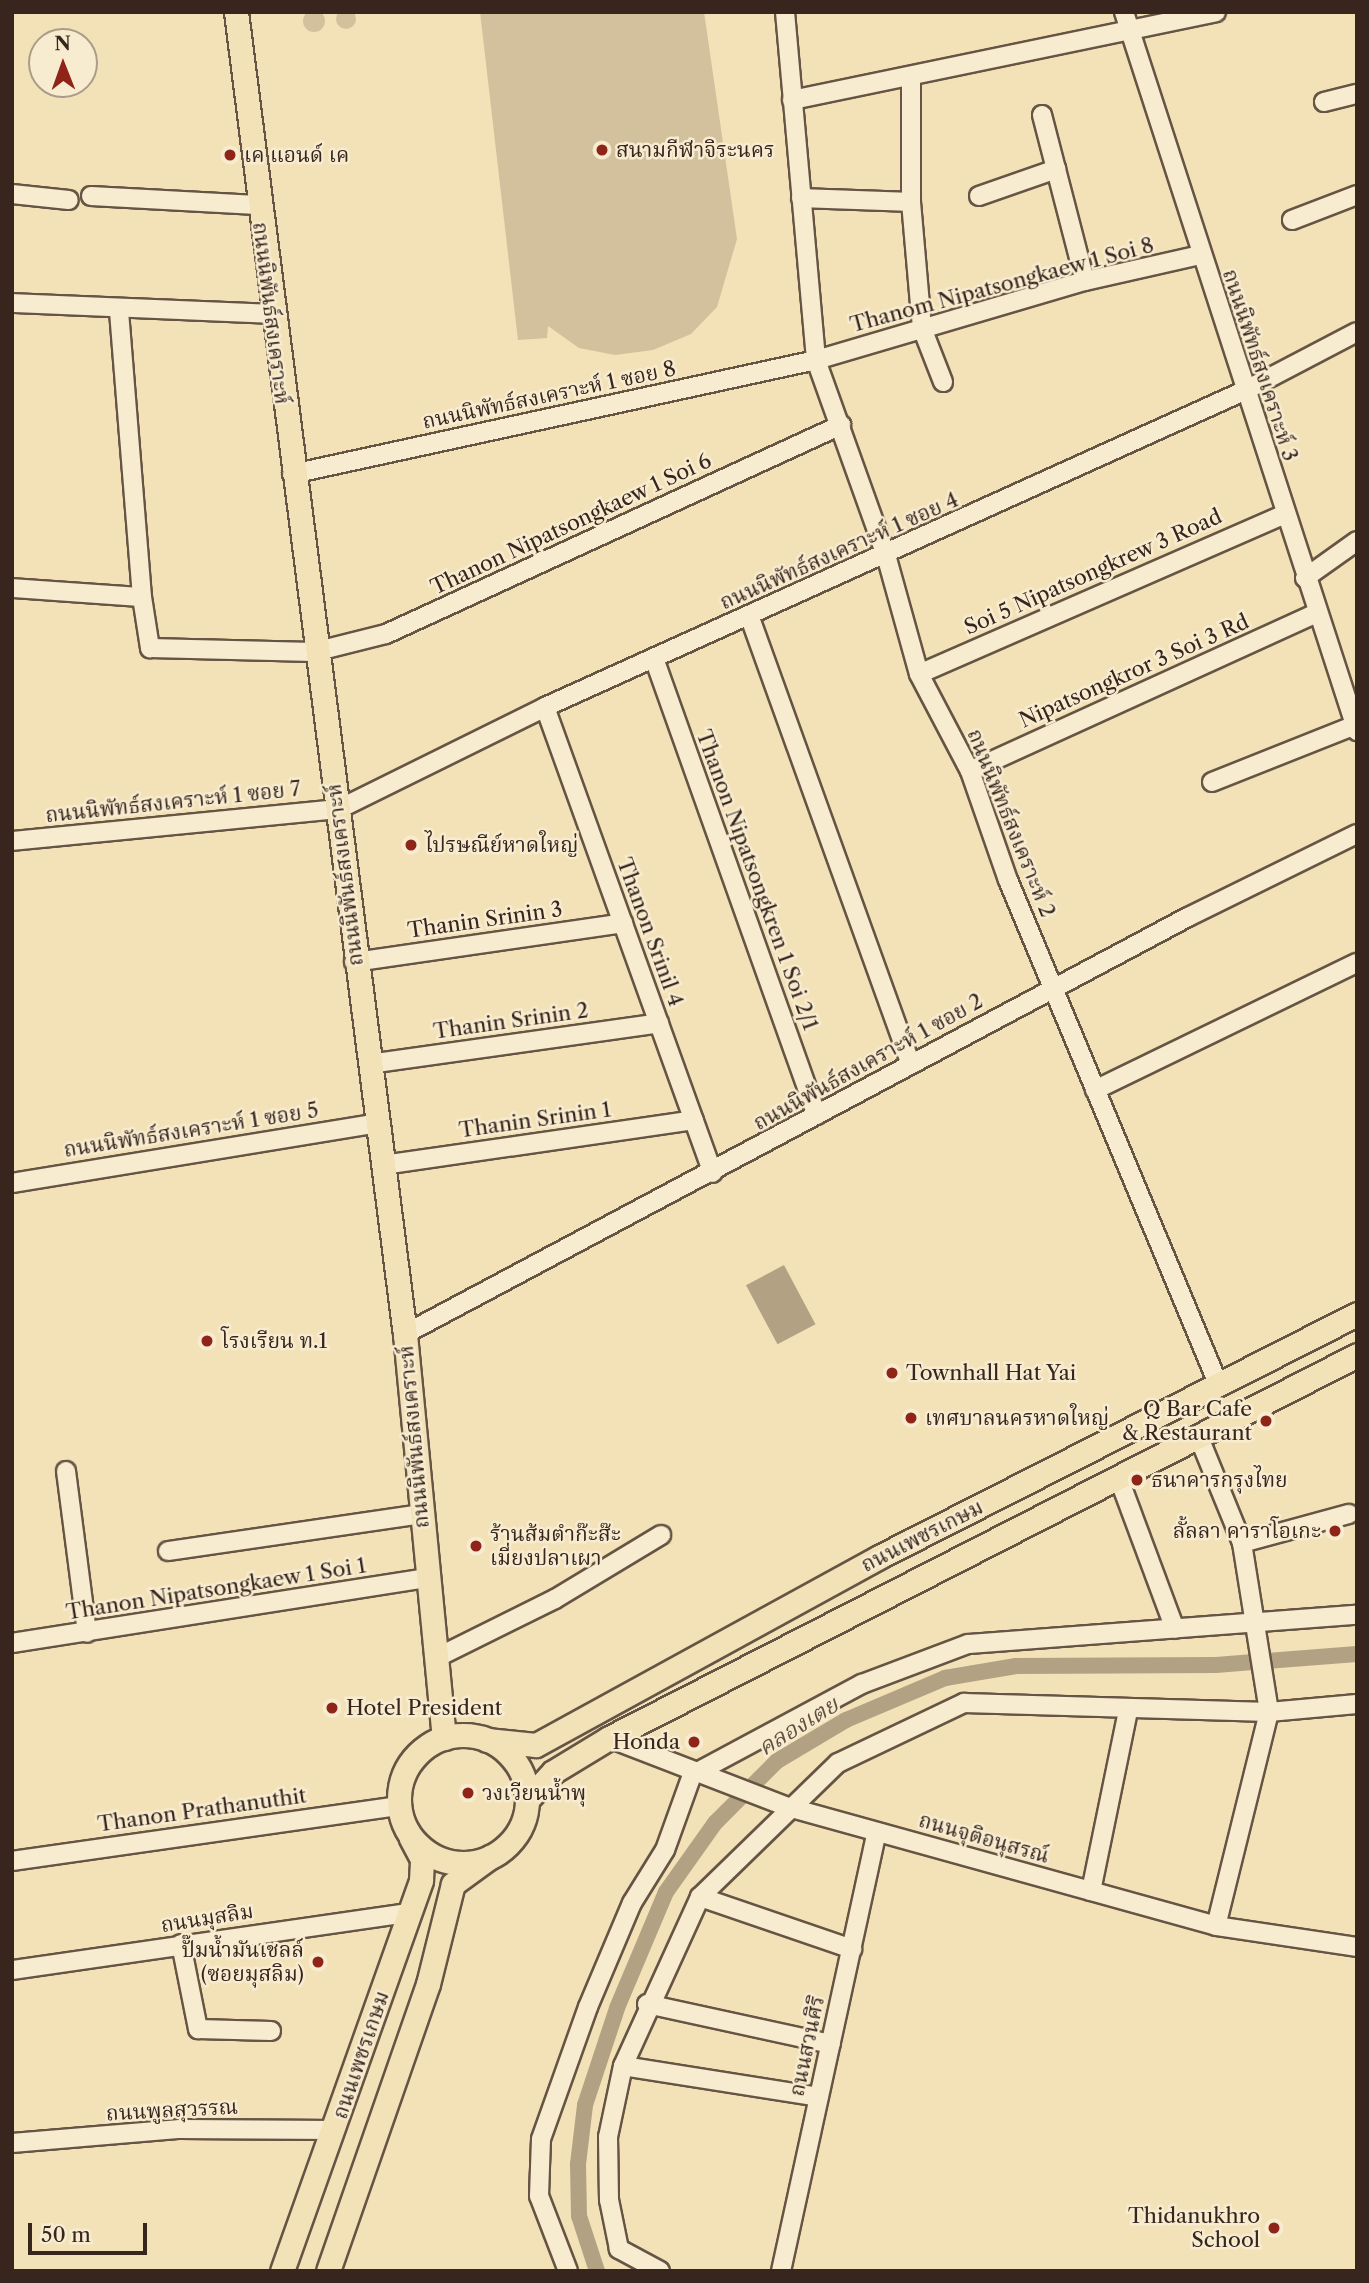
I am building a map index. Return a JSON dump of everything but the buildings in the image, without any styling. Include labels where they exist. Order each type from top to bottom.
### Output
[{"type":"main road","name":"ถนนนิพันธ์สงเคราะห์","points":[[236,12],[257,205],[314,652],[339,809],[354,962],[405,1334],[426,1578],[444,1738]]},
{"type":"main road","name":"ถนนเพชรเกษม","points":[[487,1740],[536,1745],[879,1557],[1357,1314]]},
{"type":"main road","name":"ถนนเพชรเกษม","points":[[527,1800],[553,1772],[609,1738],[1357,1355]]},
{"type":"main road","points":[[879,1557],[897,1590]]},
{"type":"main road","points":[[444,1738],[487,1740],[517,1764],[527,1800],[517,1834],[490,1857],[447,1861],[411,1838],[399,1806],[407,1768],[444,1738]]},
{"type":"main road","name":"ถนนเพชรเกษม","points":[[282,2271],[410,1913],[422,1859],[411,1838]]},
{"type":"main road","name":"ถนนเพชรเกษม","points":[[328,2271],[428,1984],[453,1884],[490,1857]]},
{"type":"street","name":"ถนนนิพัทธ์สงเคราะห์ 2","points":[[785,12],[816,360],[886,555],[919,674],[970,771],[1095,1090],[1219,1386]]},
{"type":"street","name":"ถนนนิพัทธ์สงเคราะห์ 3","points":[[1124,12],[1244,391],[1356,728]]},
{"type":"street","points":[[792,100],[1131,34],[1216,12]]},
{"type":"street","points":[[911,78],[911,202],[922,328],[943,382]]},
{"type":"street","points":[[1324,102],[1357,93]]},
{"type":"street","points":[[1042,115],[1085,281]]},
{"type":"street","points":[[979,196],[1056,169]]},
{"type":"street","points":[[12,194],[69,200]]},
{"type":"street","points":[[1292,220],[1357,195]]},
{"type":"street","points":[[91,196],[257,205]]},
{"type":"street","points":[[802,198],[911,202]]},
{"type":"street","name":"Thanom Nipatsongkaew 1 Soi 8","points":[[816,360],[1085,281],[1200,255]]},
{"type":"street","points":[[12,303],[119,310],[272,314]]},
{"type":"street","points":[[12,588],[142,597],[119,310]]},
{"type":"street","name":"ถนนนิพัทธ์สงเคราะห์ 1 ซอย 4","points":[[339,809],[545,707],[654,661],[749,615],[1244,391],[1357,332]]},
{"type":"street","name":"ถนนนิพัทธ์สงเคราะห์ 1 ซอย 8","points":[[292,474],[816,360]]},
{"type":"street","name":"Thanon Nipatsongkaew 1 Soi 6","points":[[142,597],[150,648],[314,652],[386,634],[841,425]]},
{"type":"street","name":"Soi 5 Nipatsongkrew 3 Road","points":[[919,674],[1285,514]]},
{"type":"street","points":[[1306,578],[1357,541]]},
{"type":"street","name":"Nipatsongkror 3 Soi 3 Rd","points":[[970,771],[1317,613]]},
{"type":"street","points":[[749,615],[911,1064]]},
{"type":"street","name":"Thanon Nipatsongkren 1 Soi 2/1","points":[[654,661],[817,1115]]},
{"type":"street","name":"Thanon Srinil 4","points":[[545,707],[713,1173]]},
{"type":"street","points":[[1213,782],[1356,728]]},
{"type":"street","name":"ถนนนิพัทธ์สงเคราะห์ 1 ซอย 7","points":[[12,841],[339,809]]},
{"type":"street","name":"ถนนนิพันธ์สงเคราะห์ 1 ซอย 2","points":[[405,1334],[713,1173],[1054,987],[1357,834]]},
{"type":"street","name":"Thanin Srinin 3","points":[[354,962],[623,923]]},
{"type":"street","points":[[1095,1090],[1357,963]]},
{"type":"street","name":"Thanin Srinin 2","points":[[369,1064],[659,1023]]},
{"type":"street","name":"Thanin Srinin 1","points":[[383,1165],[694,1120]]},
{"type":"street","name":"ถนนนิพัทธ์สงเคราะห์ 1 ซอย 5","points":[[12,1183],[378,1123]]},
{"type":"street","points":[[1198,1435],[1241,1543],[1269,1712],[1216,1926]]},
{"type":"street","points":[[66,1471],[88,1633]]},
{"type":"street","points":[[1118,1476],[1175,1629]]},
{"type":"street","points":[[167,1551],[421,1514]]},
{"type":"street","points":[[1241,1543],[1349,1514]]},
{"type":"street","points":[[436,1658],[555,1599],[661,1535]]},
{"type":"street","name":"Thanon Nipatsongkaew 1 Soi 1","points":[[12,1643],[426,1578]]},
{"type":"street","points":[[568,2271],[539,2196],[541,2139],[588,2007],[632,1903],[665,1850],[692,1775],[862,1684],[968,1644],[1357,1615]]},
{"type":"street","points":[[660,2271],[619,2249],[609,2200],[608,2137],[623,2066],[647,2004],[700,1896],[788,1807],[838,1763],[964,1703],[1128,1710],[1269,1712],[1357,1704]]},
{"type":"street","points":[[1091,1891],[1128,1710]]},
{"type":"street","name":"ถนนจุติอนุสรณ์","points":[[609,1738],[692,1775],[788,1807],[877,1832],[1216,1926],[1357,1947]]},
{"type":"street","name":"Thanon Prathanuthit","points":[[12,1861],[399,1806]]},
{"type":"street","name":"ถนนสวนศิริ","points":[[780,2271],[877,1832]]},
{"type":"street","points":[[700,1896],[852,1949]]},
{"type":"street","name":"ถนนมุสลิม","points":[[12,1970],[410,1913]]},
{"type":"street","points":[[181,1944],[198,2029],[271,2031]]},
{"type":"street","points":[[647,2004],[831,2044]]},
{"type":"street","points":[[623,2066],[819,2097]]},
{"type":"street","name":"ถนนพูลสุวรรณ","points":[[12,2143],[180,2129],[334,2130]]},
{"type":"shaded area","points":[[346,9],[353,12],[356,19],[353,26],[346,29],[339,26],[336,19],[339,12]]},
{"type":"shaded area","points":[[314,10],[322,13],[325,21],[322,29],[314,32],[306,29],[303,21],[306,13]]},
{"type":"shaded area","points":[[480,12],[704,12],[737,239],[717,307],[691,334],[653,350],[615,355],[579,348],[548,326],[547,338],[518,340]]},
{"type":"shaded area","points":[[784,1265],[815,1324],[777,1344],[746,1285]]},
{"type":"waterway","name":"คลองเตย","points":[[597,2271],[579,2216],[578,2164],[585,2105],[617,2008],[666,1892],[715,1823],[777,1761],[846,1720],[945,1678],[1016,1666],[1216,1665],[1357,1654]]},
{"type":"place","name":"สนามกีฬาจิระนคร","points":[[602,150]]},
{"type":"place","name":"เค แอนด์ เค","points":[[230,155]]},
{"type":"place","name":"ไปรษณีย์หาดใหญ่","points":[[411,845]]},
{"type":"place","name":"โรงเรียน ท.1","points":[[207,1341]]},
{"type":"place","name":"Townhall Hat Yai","points":[[892,1373]]},
{"type":"place","name":"เทศบาลนครหาดใหญ่","points":[[911,1418]]},
{"type":"place","name":"Q Bar Cafe & Restaurant","points":[[1266,1421]]},
{"type":"place","name":"ธนาคารกรุงไทย","points":[[1137,1480]]},
{"type":"place","name":"ลั้ลลา คาราโอเกะ","points":[[1335,1531]]},
{"type":"place","name":"ร้านส้มตำก๊ะส๊ะ เมี่ยงปลาเผา","points":[[476,1546]]},
{"type":"place","name":"Hotel President","points":[[332,1708]]},
{"type":"place","name":"Honda","points":[[694,1742]]},
{"type":"place","name":"วงเวียนน้ำพุ","points":[[468,1793]]},
{"type":"place","name":"ปั๊มน้ำมันเชลล์ (ซอยมุสลิม)","points":[[318,1962]]},
{"type":"place","name":"Thidanukhro School","points":[[1274,2228]]}]
